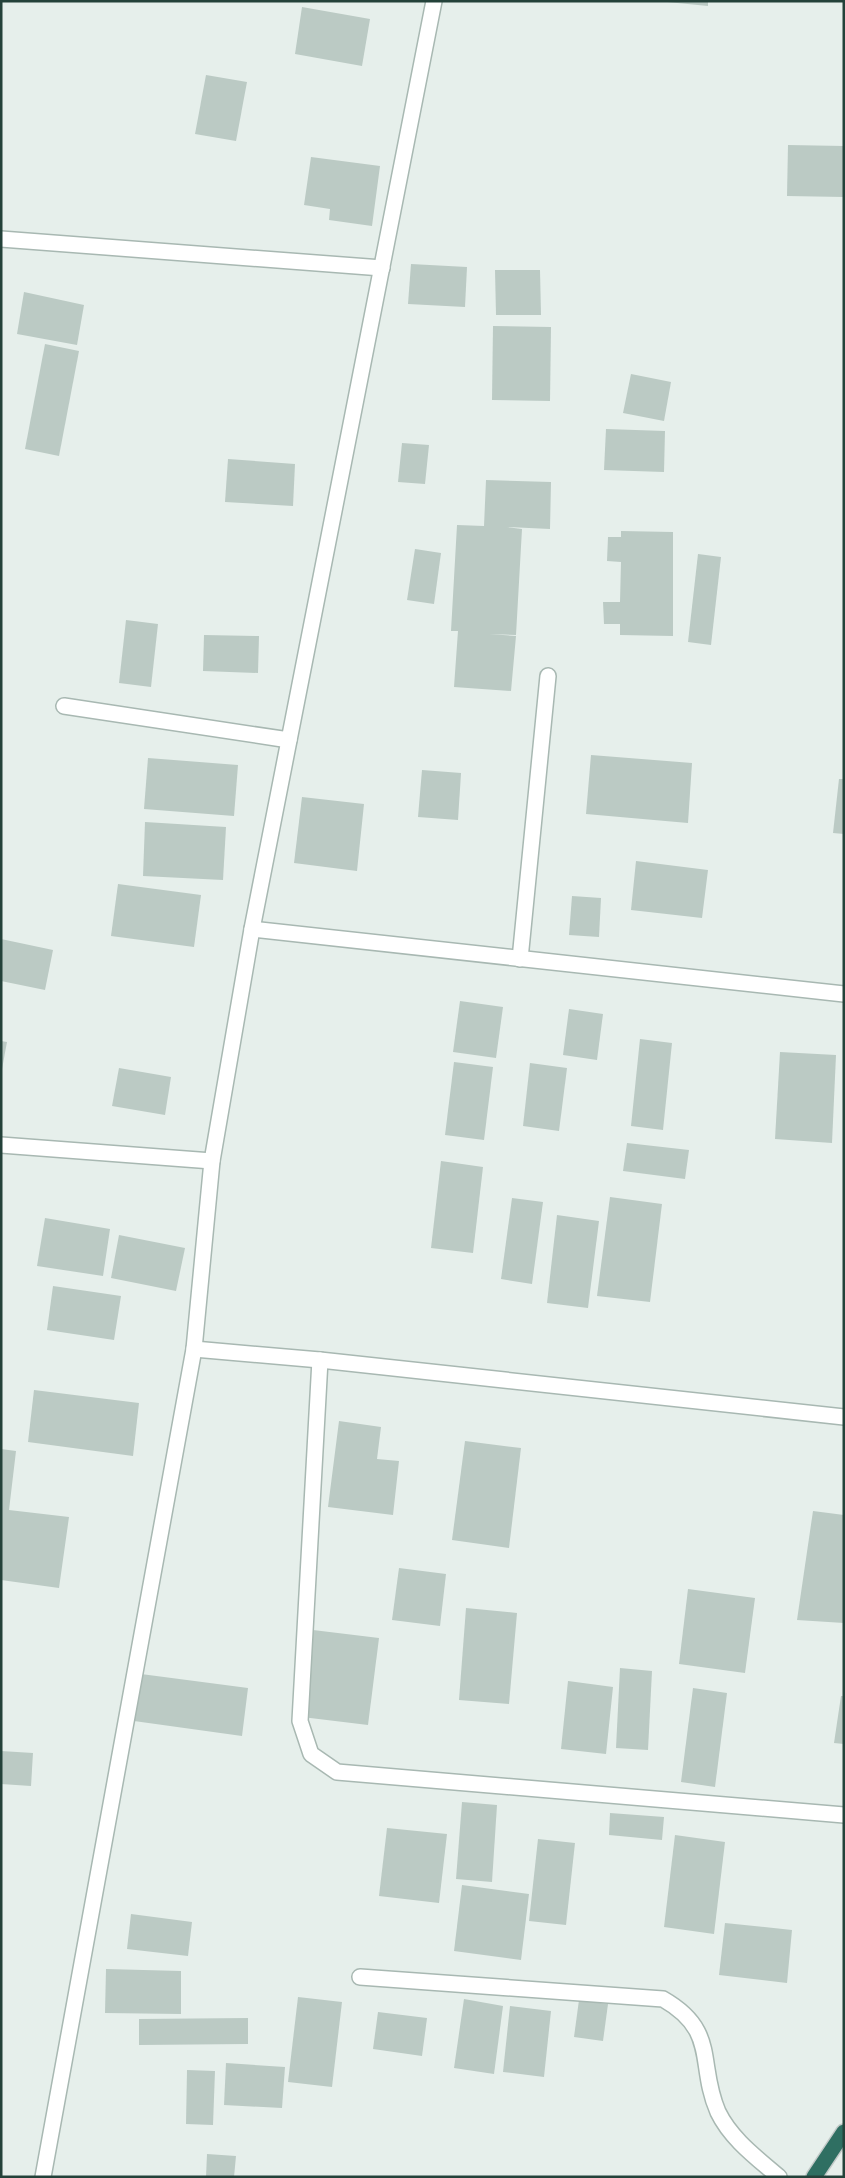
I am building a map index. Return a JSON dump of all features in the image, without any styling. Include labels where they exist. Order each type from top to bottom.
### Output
[{"type":"highway","points":[[814,2177],[844,2132]]},
{"type":"street","points":[[43,2177],[194,1349],[212,1161],[252,929],[434,1]]},
{"type":"street","points":[[1,239],[382,268]]},
{"type":"street","points":[[520,959],[548,676]]},
{"type":"street","points":[[64,706],[290,740]]},
{"type":"street","points":[[252,929],[844,994]]},
{"type":"street","points":[[1,1145],[212,1161]]},
{"type":"street","points":[[194,1349],[320,1360],[844,1417]]},
{"type":"street","points":[[320,1360],[300,1722],[311,1754],[337,1772],[844,1815]]},
{"type":"street","points":[[360,1977],[664,1999],[686,2015],[701,2036],[710,2085],[719,2112],[738,2140],[779,2177]]},
{"type":"building","points":[[657,1],[708,1],[708,6]]},
{"type":"building","points":[[302,7],[370,19],[362,66],[295,54]]},
{"type":"building","points":[[206,75],[247,82],[236,141],[195,134]]},
{"type":"building","points":[[788,145],[844,146],[844,197],[787,196]]},
{"type":"building","points":[[311,157],[380,166],[372,226],[329,220],[330,209],[304,205]]},
{"type":"building","points":[[411,264],[467,267],[465,307],[408,304]]},
{"type":"building","points":[[495,270],[540,270],[541,315],[496,315]]},
{"type":"building","points":[[24,292],[84,305],[77,345],[17,334]]},
{"type":"building","points":[[493,326],[551,327],[550,401],[492,400]]},
{"type":"building","points":[[45,344],[79,351],[59,456],[25,449]]},
{"type":"building","points":[[631,374],[671,382],[664,421],[623,413]]},
{"type":"building","points":[[606,429],[665,431],[664,472],[604,470]]},
{"type":"building","points":[[402,443],[429,445],[425,484],[398,482]]},
{"type":"building","points":[[228,459],[295,464],[293,506],[225,502]]},
{"type":"building","points":[[486,480],[551,482],[550,529],[507,527],[522,529],[516,635],[489,634],[516,636],[511,691],[454,687],[458,631],[451,631],[457,525],[484,526]]},
{"type":"building","points":[[621,531],[673,532],[673,636],[620,635],[620,624],[604,624],[603,602],[620,602],[621,562],[607,561],[608,537],[621,537]]},
{"type":"building","points":[[415,549],[441,553],[434,604],[407,600]]},
{"type":"building","points":[[698,554],[721,557],[711,645],[688,642]]},
{"type":"building","points":[[126,620],[158,624],[151,687],[119,683]]},
{"type":"building","points":[[204,635],[259,636],[258,673],[203,671]]},
{"type":"building","points":[[591,755],[692,763],[688,823],[586,814]]},
{"type":"building","points":[[148,758],[238,765],[234,816],[144,809]]},
{"type":"building","points":[[422,770],[461,773],[458,820],[418,817]]},
{"type":"building","points":[[839,779],[844,779],[844,834],[833,833]]},
{"type":"building","points":[[302,797],[364,804],[357,871],[294,863]]},
{"type":"building","points":[[145,822],[226,827],[223,880],[143,876]]},
{"type":"building","points":[[636,861],[708,870],[702,918],[631,910]]},
{"type":"building","points":[[118,884],[201,895],[194,947],[111,936]]},
{"type":"building","points":[[572,896],[601,898],[599,937],[569,935]]},
{"type":"building","points":[[1,939],[53,950],[45,990],[1,981]]},
{"type":"building","points":[[460,1001],[503,1007],[496,1058],[453,1052]]},
{"type":"building","points":[[569,1009],[603,1014],[597,1060],[563,1055]]},
{"type":"building","points":[[640,1039],[672,1043],[663,1130],[631,1126]]},
{"type":"building","points":[[1,1041],[7,1042],[2,1069],[1,1069]]},
{"type":"building","points":[[780,1052],[836,1055],[832,1143],[775,1139]]},
{"type":"building","points":[[454,1062],[493,1067],[484,1140],[445,1135]]},
{"type":"building","points":[[530,1063],[567,1068],[559,1131],[523,1126]]},
{"type":"building","points":[[119,1068],[171,1077],[165,1115],[112,1106]]},
{"type":"building","points":[[627,1143],[689,1150],[685,1179],[623,1171]]},
{"type":"building","points":[[441,1161],[483,1167],[473,1253],[431,1248]]},
{"type":"building","points":[[610,1197],[662,1204],[650,1302],[597,1296]]},
{"type":"building","points":[[512,1198],[543,1202],[532,1284],[501,1279]]},
{"type":"building","points":[[557,1215],[599,1221],[588,1308],[547,1303]]},
{"type":"building","points":[[45,1218],[110,1229],[103,1276],[37,1266]]},
{"type":"building","points":[[119,1235],[185,1248],[176,1291],[111,1278]]},
{"type":"building","points":[[53,1286],[121,1296],[114,1340],[47,1330]]},
{"type":"building","points":[[34,1390],[139,1403],[133,1456],[28,1442]]},
{"type":"building","points":[[339,1421],[381,1427],[377,1459],[399,1461],[393,1515],[328,1507]]},
{"type":"building","points":[[465,1441],[521,1448],[509,1548],[452,1540]]},
{"type":"building","points":[[1,1449],[16,1451],[9,1510],[69,1517],[59,1588],[1,1580]]},
{"type":"building","points":[[813,1511],[844,1515],[844,1623],[797,1620]]},
{"type":"building","points":[[399,1568],[446,1574],[440,1626],[392,1620]]},
{"type":"building","points":[[688,1589],[755,1598],[745,1673],[679,1664]]},
{"type":"building","points":[[466,1608],[517,1613],[509,1704],[459,1700]]},
{"type":"building","points":[[313,1630],[379,1638],[368,1725],[302,1717]]},
{"type":"building","points":[[620,1668],[652,1671],[648,1750],[616,1748]]},
{"type":"building","points":[[141,1674],[248,1688],[242,1736],[134,1721]]},
{"type":"building","points":[[568,1681],[613,1687],[606,1754],[561,1749]]},
{"type":"building","points":[[693,1688],[727,1693],[715,1787],[681,1782]]},
{"type":"building","points":[[841,1696],[844,1696],[844,1744],[834,1743]]},
{"type":"building","points":[[1,1751],[33,1753],[31,1786],[1,1784]]},
{"type":"building","points":[[462,1802],[497,1805],[492,1882],[456,1879]]},
{"type":"building","points":[[610,1813],[664,1817],[662,1840],[609,1835]]},
{"type":"building","points":[[387,1828],[447,1834],[439,1903],[379,1896]]},
{"type":"building","points":[[675,1835],[725,1842],[714,1934],[664,1927]]},
{"type":"building","points":[[538,1839],[575,1843],[566,1925],[529,1921]]},
{"type":"building","points":[[462,1885],[529,1894],[521,1960],[454,1951]]},
{"type":"building","points":[[131,1914],[192,1922],[188,1956],[127,1949]]},
{"type":"building","points":[[725,1923],[792,1930],[787,1983],[719,1975]]},
{"type":"building","points":[[106,1969],[181,1971],[181,2014],[105,2013]]},
{"type":"building","points":[[298,1997],[342,2002],[332,2087],[288,2082]]},
{"type":"building","points":[[464,1999],[503,2006],[494,2074],[454,2068]]},
{"type":"building","points":[[579,2000],[608,2004],[603,2041],[574,2037]]},
{"type":"building","points":[[510,2006],[551,2011],[544,2077],[503,2072]]},
{"type":"building","points":[[378,2012],[427,2018],[422,2056],[373,2049]]},
{"type":"building","points":[[248,2018],[248,2044],[139,2045],[139,2019]]},
{"type":"building","points":[[226,2063],[285,2067],[282,2108],[224,2105]]},
{"type":"building","points":[[187,2070],[215,2071],[213,2125],[186,2124]]},
{"type":"building","points":[[207,2154],[236,2156],[234,2177],[206,2177]]}]
